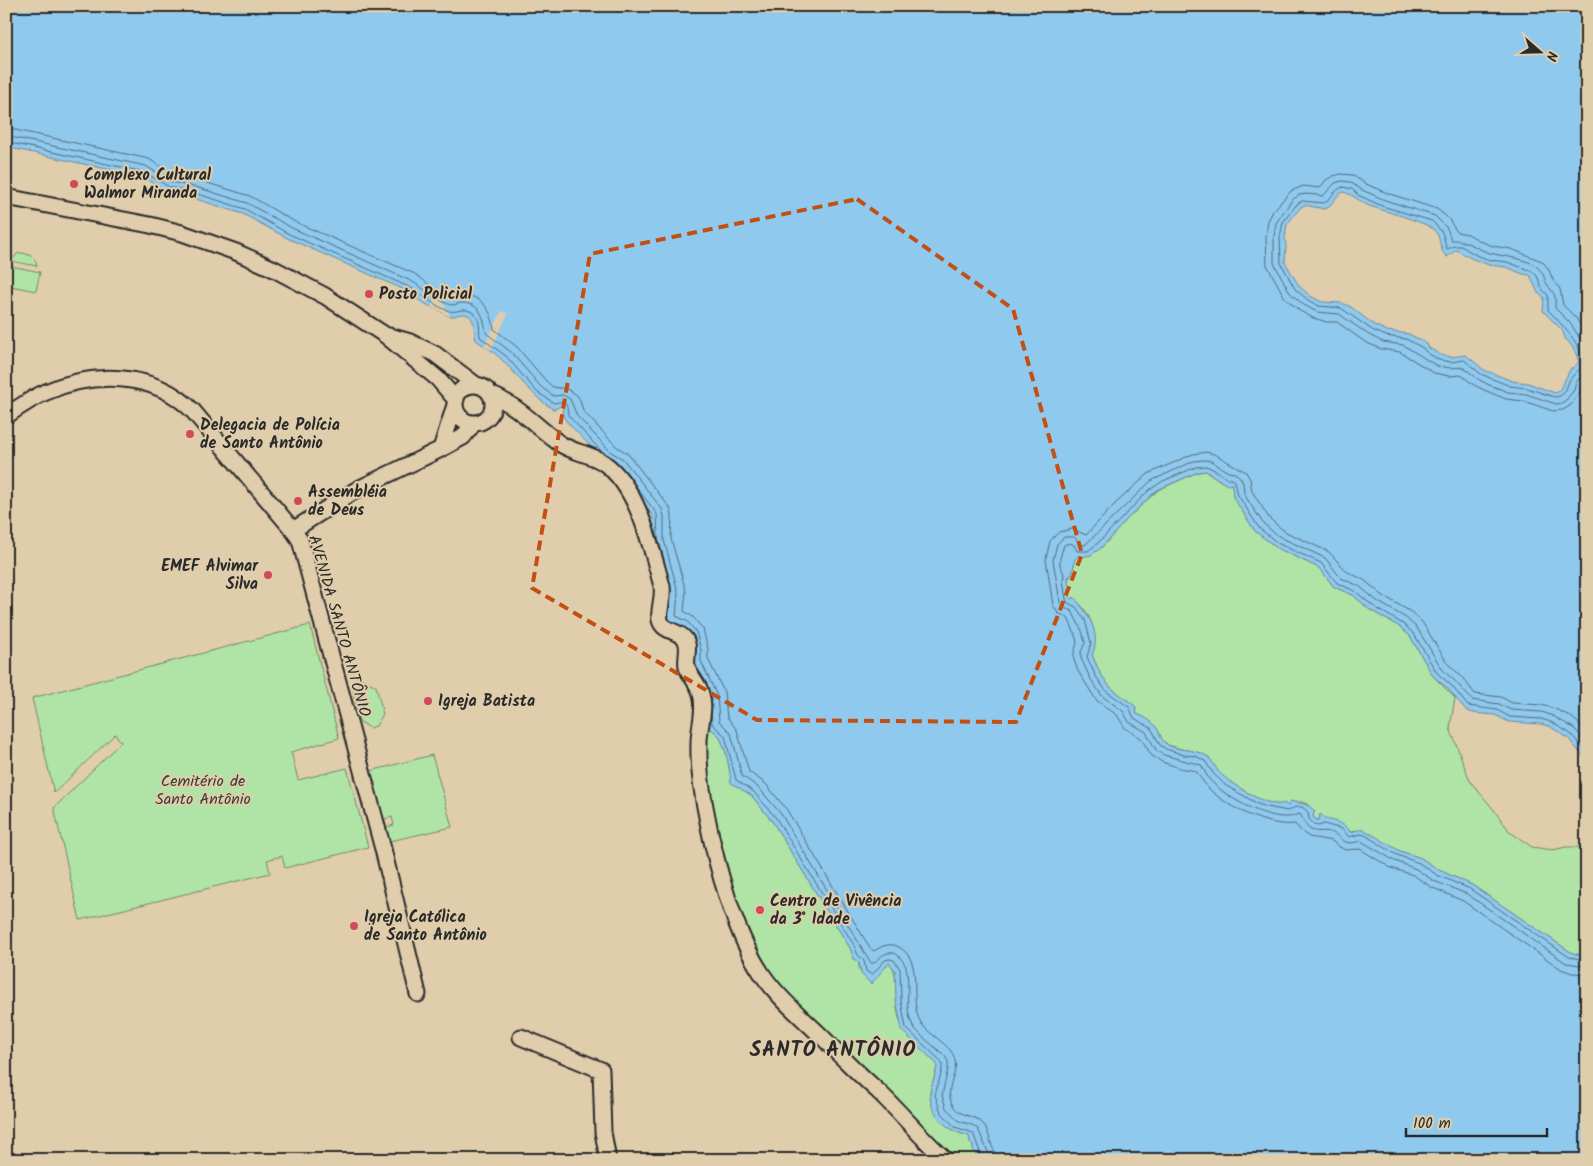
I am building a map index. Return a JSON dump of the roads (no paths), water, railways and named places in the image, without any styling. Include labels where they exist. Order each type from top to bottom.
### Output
[{"type":"street","points":[[6,197],[182,233],[272,268],[325,296],[385,335],[432,374],[455,402],[460,417],[467,422],[520,412]]},
{"type":"street","points":[[385,335],[410,342],[435,354],[476,385],[508,402],[568,450],[598,459],[607,465],[628,490],[640,516],[662,586],[663,596],[660,620],[663,626],[683,637],[687,644],[687,666],[702,694],[699,729],[700,776],[707,820],[738,928],[762,974],[779,994],[881,1093],[927,1143],[946,1160]]},
{"type":"street","name":"AVENIDA SANTO ANTÔNIO","points":[[6,416],[34,398],[74,382],[122,378],[157,385],[180,399],[193,411],[293,530],[300,540],[383,849],[418,994]]},
{"type":"street","points":[[442,449],[459,392],[476,385]]},
{"type":"street","points":[[293,530],[356,490],[442,449],[464,436],[492,407],[490,394]]},
{"type":"street","points":[[521,1037],[601,1070],[603,1132],[608,1160]]},
{"type":"water","points":[[6,6],[1587,6],[1587,761],[1568,738],[1549,726],[1509,722],[1495,715],[1473,713],[1466,710],[1447,688],[1433,676],[1410,636],[1400,627],[1370,610],[1353,595],[1334,587],[1319,568],[1277,548],[1255,531],[1233,497],[1232,484],[1227,485],[1206,471],[1198,472],[1157,490],[1102,547],[1091,555],[1078,556],[1075,559],[1072,575],[1068,577],[1070,598],[1074,597],[1092,624],[1095,647],[1092,655],[1100,673],[1110,687],[1135,706],[1137,714],[1146,718],[1154,725],[1165,743],[1175,748],[1195,751],[1205,755],[1224,777],[1251,795],[1270,803],[1284,803],[1288,806],[1290,801],[1304,804],[1315,811],[1313,816],[1316,820],[1319,820],[1320,814],[1327,819],[1344,825],[1350,832],[1363,829],[1400,851],[1421,858],[1439,870],[1472,885],[1572,953],[1587,956],[1587,1160],[979,1160],[973,1150],[973,1145],[970,1143],[969,1136],[949,1127],[938,1117],[934,1110],[930,1095],[937,1064],[901,1030],[896,1001],[895,970],[889,963],[871,984],[861,974],[859,963],[854,959],[850,948],[772,821],[751,795],[731,783],[724,746],[719,736],[706,726],[689,652],[665,623],[652,542],[653,516],[614,466],[602,458],[567,422],[562,414],[563,407],[560,406],[553,409],[546,404],[498,356],[476,340],[472,319],[466,314],[449,316],[420,301],[407,291],[287,238],[243,214],[167,192],[143,177],[6,147]],"holes":[[[1340,193],[1346,193],[1367,205],[1413,220],[1434,230],[1438,236],[1442,251],[1447,257],[1456,250],[1489,265],[1506,267],[1530,275],[1538,293],[1544,297],[1543,311],[1562,330],[1566,340],[1575,351],[1579,362],[1571,368],[1559,391],[1555,393],[1528,383],[1512,381],[1484,370],[1466,355],[1451,357],[1441,355],[1429,348],[1427,344],[1409,334],[1387,331],[1374,325],[1351,307],[1342,303],[1322,302],[1310,296],[1299,286],[1285,262],[1287,224],[1301,207],[1305,205],[1324,209],[1330,206]]]},
{"type":"place","name":"Complexo Cultural Walmor Miranda","points":[[74,184]]},
{"type":"place","name":"Posto Policial","points":[[369,294]]},
{"type":"place","name":"Delegacia de Polícia de Santo Antônio","points":[[190,434]]},
{"type":"place","name":"Assembléia de Deus","points":[[298,501]]},
{"type":"place","name":"EMEF Alvimar Silva","points":[[268,575]]},
{"type":"place","name":"Igreja Batista","points":[[428,701]]},
{"type":"place","name":"Centro de Vivência da 3˚ Idade","points":[[760,910]]},
{"type":"place","name":"Igreja Católica de Santo Antônio","points":[[354,926]]},
{"type":"district","name":"SANTO ANTÔNIO","points":[[833,1050]]},
{"type":"park label","name":"Cemitério de Santo Antônio","points":[[203,790]]}]
